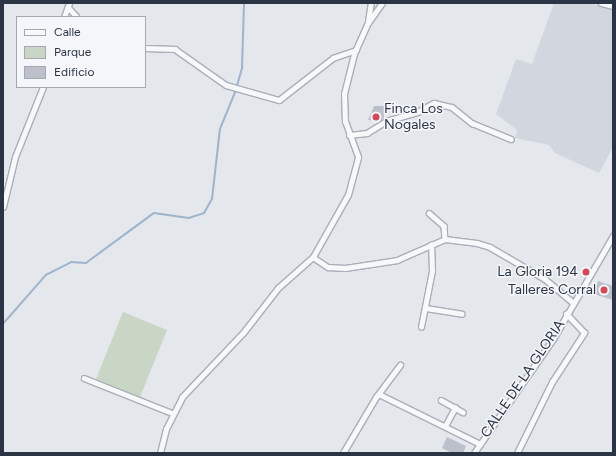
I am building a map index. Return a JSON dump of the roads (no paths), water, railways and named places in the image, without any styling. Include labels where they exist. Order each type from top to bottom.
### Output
[{"type":"street","points":[[368,23],[371,3]]},
{"type":"street","points":[[160,453],[172,413],[182,398],[243,333],[278,288],[313,257],[348,195],[357,170],[358,152],[349,135],[343,103],[356,50],[368,23],[382,3]]},
{"type":"street","points":[[601,3],[613,6]]},
{"type":"street","points":[[64,16],[68,5]]},
{"type":"street","points":[[68,5],[76,16]]},
{"type":"street","points":[[146,48],[175,49],[210,77],[236,88],[282,99],[322,65],[356,50]]},
{"type":"street","points":[[3,207],[15,157],[43,88]]},
{"type":"street","points":[[349,135],[367,133],[386,121],[417,112],[434,103],[452,107],[472,123],[511,139]]},
{"type":"street","points":[[429,213],[444,226],[445,239]]},
{"type":"street","name":"CALLE DE LA GLORIA","points":[[474,453],[547,349],[572,302],[613,236]]},
{"type":"street","points":[[313,257],[328,267],[345,268],[397,260],[445,239],[490,247],[545,279],[572,302]]},
{"type":"street","points":[[421,327],[432,272],[432,245]]},
{"type":"street","points":[[426,308],[462,314]]},
{"type":"street","name":"CALLE DE LA GLORIA","points":[[517,453],[552,382],[584,333],[566,314]]},
{"type":"street","points":[[343,453],[379,394],[400,365]]},
{"type":"street","points":[[84,378],[172,413]]},
{"type":"street","name":"CALLE DE LA GLORIA","points":[[379,394],[480,444]]},
{"type":"street","points":[[441,400],[463,412]]},
{"type":"street","points":[[445,426],[454,408]]},
{"type":"waterway","points":[[237,86],[242,68],[244,3]]},
{"type":"waterway","points":[[3,324],[46,275],[71,262],[86,263],[154,213],[189,218],[204,213],[212,199],[220,129],[236,90]]},
{"type":"waterway","points":[[3,393],[3,407]]},
{"type":"place","name":"Finca Los Nogales","points":[[376,117]]},
{"type":"place","name":"La Gloria 194","points":[[586,272]]},
{"type":"place","name":"Talleres Corral","points":[[604,290]]}]
